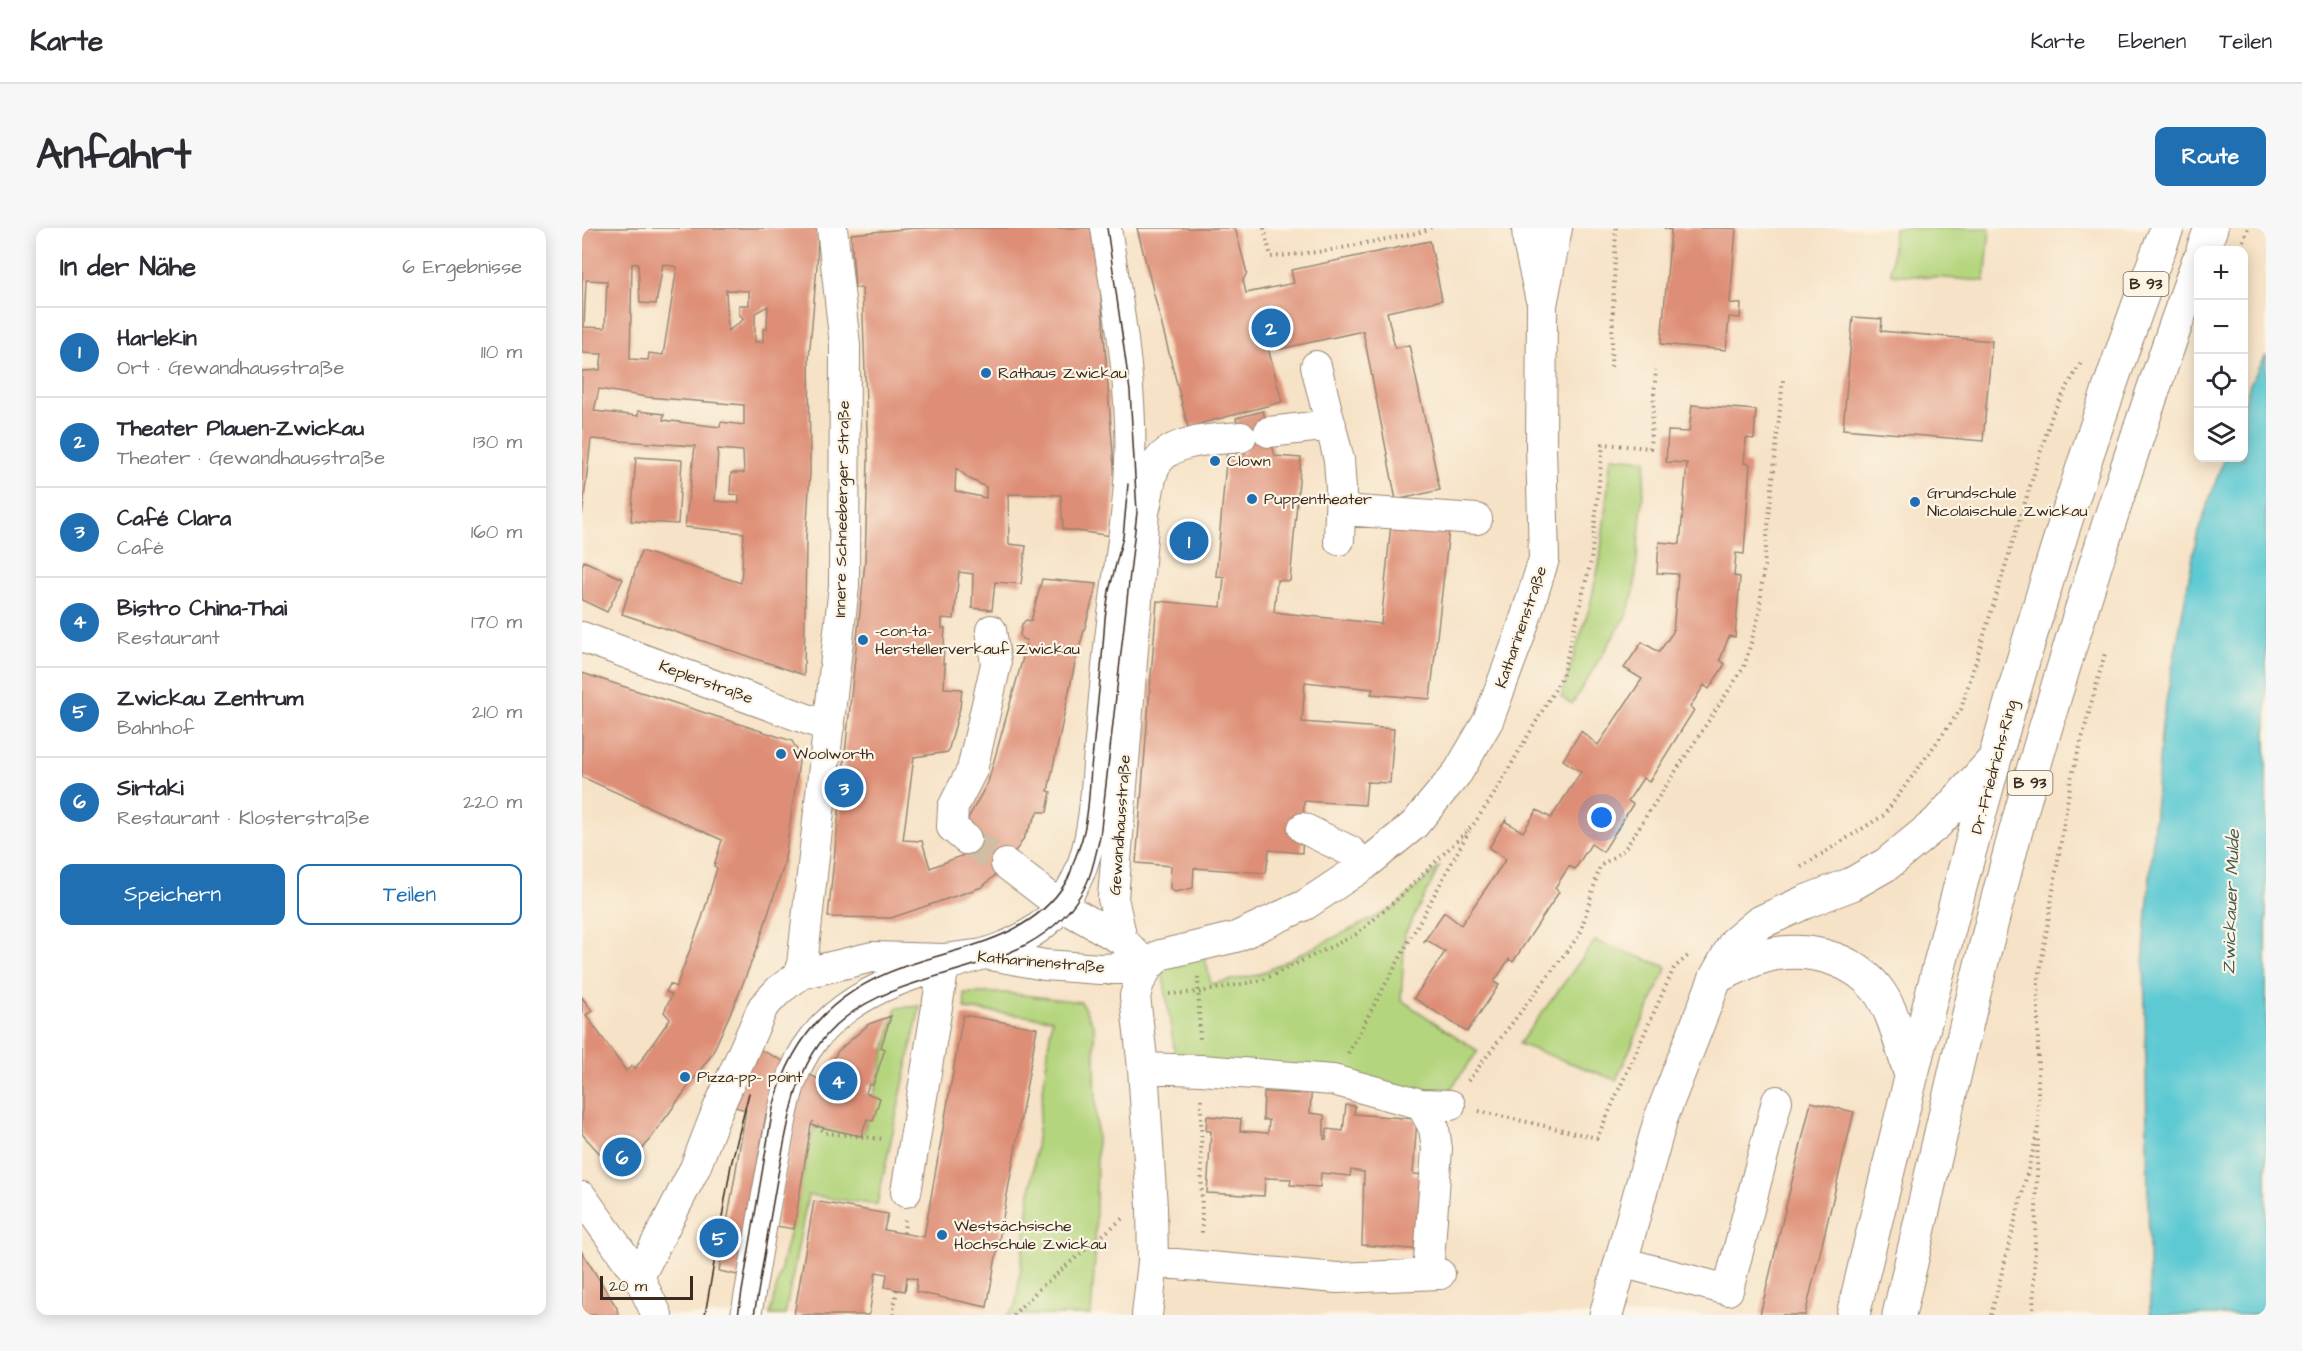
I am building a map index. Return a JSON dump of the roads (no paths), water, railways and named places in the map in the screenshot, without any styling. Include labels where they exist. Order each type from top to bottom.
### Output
[{"type":"main road","name":"Dr.-Friedrichs-Ring","points":[[1853,1315],[1911,1075],[2041,598],[2124,340],[2167,228]]},
{"type":"main road","points":[[2204,246],[2211,228]]},
{"type":"main road","name":"B 93","points":[[1899,1315],[1960,1054],[2021,813],[2114,504],[2146,406],[2194,276]]},
{"type":"main road","points":[[1606,1315],[1661,1118],[1716,977],[1735,943],[1759,923],[1852,884],[1887,864],[1937,823],[1997,758]]},
{"type":"main road","points":[[1716,977],[1752,961],[1781,953],[1815,954],[1837,959],[1856,969],[1877,989],[1889,1013],[1911,1075]]},
{"type":"street","name":"Innere Schneeberger Straße","points":[[801,974],[844,586],[845,345],[832,228]]},
{"type":"street","name":"Gewandhausstraße","points":[[985,954],[1026,936],[1055,911],[1075,883],[1084,862],[1095,807],[1111,631],[1128,513],[1130,460],[1129,392],[1107,228]]},
{"type":"street","name":"Katharinenstraße","points":[[1527,228],[1542,305]]},
{"type":"street","name":"Katharinenstraße","points":[[801,974],[872,957],[944,963],[985,954],[1045,965],[1100,969],[1148,967],[1160,955],[1236,937],[1305,904],[1365,865],[1414,825],[1458,772],[1488,721],[1520,635],[1544,559],[1541,446],[1542,305],[1557,228]]},
{"type":"street","points":[[1316,366],[1339,460],[1341,510],[1339,540]]},
{"type":"street","name":"Gewandhausstraße","points":[[1122,939],[1113,898],[1144,512],[1155,466],[1169,449],[1190,443],[1331,425]]},
{"type":"street","points":[[1341,510],[1477,519]]},
{"type":"street","points":[[966,839],[952,827],[953,807],[972,770],[996,664],[991,630]]},
{"type":"street","name":"Keplerstraße","points":[[582,637],[829,727]]},
{"type":"street","points":[[1303,828],[1350,851],[1365,865]]},
{"type":"street","points":[[1006,864],[1055,911],[1122,939],[1148,967],[1135,996],[1143,1068],[1152,1207],[1153,1262],[1147,1315]]},
{"type":"street","points":[[746,1315],[770,1173],[789,1085],[797,1063],[828,1022],[867,993],[944,963],[906,1192]]},
{"type":"street","points":[[639,1277],[695,1168],[717,1111],[763,1007],[779,990],[801,974]]},
{"type":"street","points":[[1143,1068],[1333,1080],[1436,1104],[1434,1274],[1337,1278],[1153,1262]]},
{"type":"street","points":[[1621,1262],[1728,1290],[1777,1101]]},
{"type":"street","points":[[582,1197],[639,1277],[657,1315]]},
{"type":"water","name":"Zwickauer Mulde","points":[[2266,355],[2266,1315],[2150,1315],[2144,953],[2162,723],[2197,535],[2223,462],[2248,462],[2248,390]]},
{"type":"tunnel","points":[[966,839],[1006,864]]},
{"type":"tram line","points":[[754,1315],[774,1194],[791,1110],[805,1068],[820,1043],[849,1015],[883,995],[996,958],[1031,942],[1062,919],[1091,874],[1100,837],[1137,512],[1130,391],[1107,228]]},
{"type":"tram line","points":[[738,1315],[773,1108],[793,1056],[807,1034],[824,1014],[866,984],[890,972],[1000,936],[1019,926],[1053,900],[1069,877],[1087,816],[1105,618],[1109,591],[1123,537],[1128,484]]},
{"type":"tram line","points":[[705,1315],[731,1165],[749,1093]]},
{"type":"place","name":"Theater Plauen-Zwickau","points":[[1271,328]]},
{"type":"place","name":"Rathaus Zwickau","points":[[986,373]]},
{"type":"place","name":"Clown","points":[[1215,461]]},
{"type":"place","name":"Puppentheater","points":[[1252,499]]},
{"type":"place","name":"Grundschule Nicolaischule Zwickau","points":[[1915,502]]},
{"type":"place","name":"Harlekin","points":[[1189,541]]},
{"type":"place","name":"-con-ta- Herstellerverkauf Zwickau","points":[[863,640]]},
{"type":"place","name":"Woolworth","points":[[781,754]]},
{"type":"place","name":"Café Clara","points":[[844,788]]},
{"type":"place","name":"Pizza-pp- point","points":[[685,1077]]},
{"type":"place","name":"Bistro China-Thai","points":[[838,1081]]},
{"type":"place","name":"Sirtaki","points":[[622,1157]]},
{"type":"place","name":"Westsächsische Hochschule Zwickau","points":[[942,1235]]},
{"type":"place","name":"Zwickau Zentrum","points":[[719,1238]]}]
